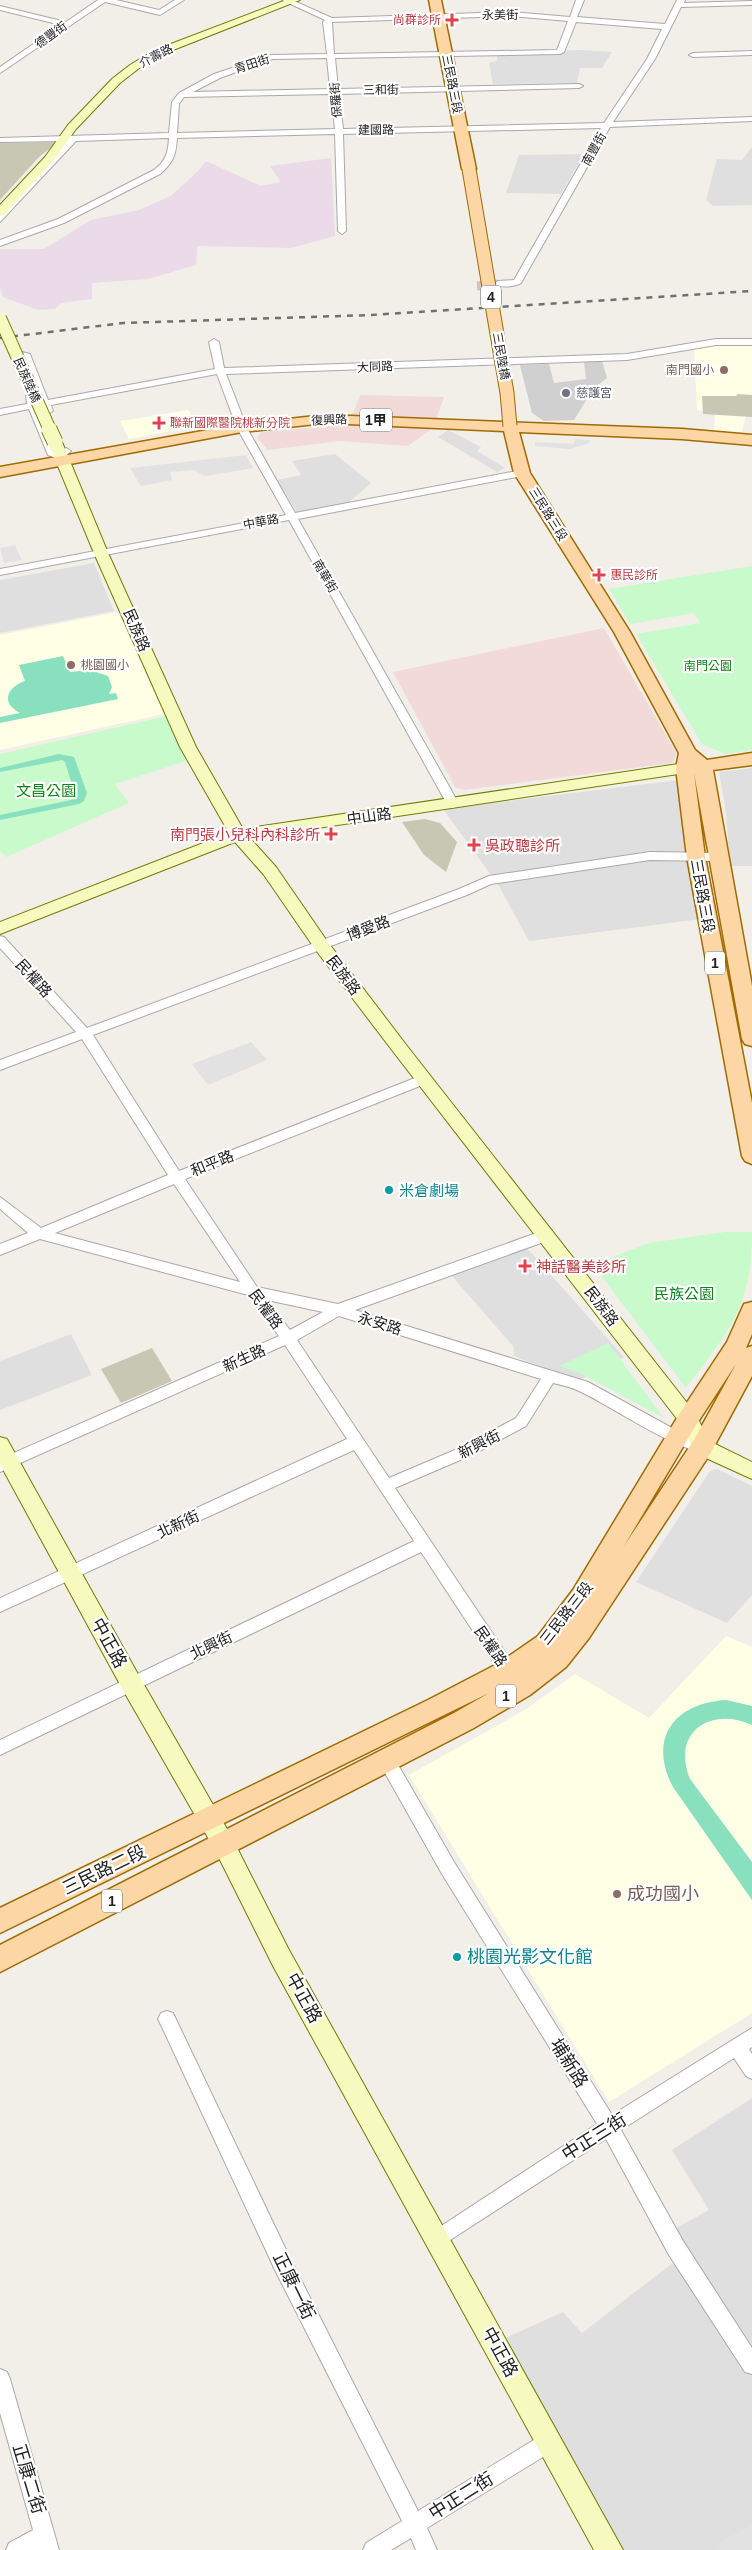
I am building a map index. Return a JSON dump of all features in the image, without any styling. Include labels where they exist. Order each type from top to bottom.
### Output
[{"type":"main road","name":"三民路三段","points":[[435,0],[469,169]]},
{"type":"main road","name":"介壽路","points":[[49,159],[68,137]]},
{"type":"main road","name":"三民陸橋","points":[[469,169],[507,393],[510,426]]},
{"type":"main road","name":"復興路","points":[[0,472],[61,459],[242,428],[293,421],[346,418],[699,435],[752,440]]},
{"type":"main road","name":"三民路三段","points":[[510,426],[522,473],[622,632],[692,762],[719,857],[752,1039]]},
{"type":"main road","name":"中山路","points":[[692,762],[752,759]]},
{"type":"main road","name":"三民路三段","points":[[692,762],[696,857],[752,1156]]},
{"type":"main road","name":"中山路","points":[[0,928],[238,835]]},
{"type":"main road","name":"三民路三段","points":[[223,1843],[463,1722],[515,1679],[546,1643],[581,1597],[750,1321]]},
{"type":"main road","name":"三民路三段","points":[[209,1819],[557,1659],[581,1631],[702,1448],[752,1355]]},
{"type":"main road","name":"三民路二段","points":[[0,1922],[209,1819]]},
{"type":"main road","name":"三民路二段","points":[[0,1959],[223,1843]]},
{"type":"street","name":"德豐街","points":[[0,71],[103,0]]},
{"type":"street","points":[[107,0],[160,13],[180,0]]},
{"type":"street","name":"青田街","points":[[182,95],[217,76],[271,57],[560,52],[580,0]]},
{"type":"street","points":[[290,1],[331,20]]},
{"type":"street","name":"介壽路","points":[[0,220],[68,137],[72,127],[116,81],[148,58],[221,27],[290,1]]},
{"type":"street","points":[[679,3],[752,3]]},
{"type":"street","name":"南豐街","points":[[498,284],[517,282],[607,125],[648,64],[679,3]]},
{"type":"street","points":[[0,8],[66,24]]},
{"type":"street","name":"永美街","points":[[331,20],[511,14],[668,26]]},
{"type":"street","name":"保羅街","points":[[331,20],[327,22],[339,130],[342,231]]},
{"type":"street","points":[[693,55],[752,53]]},
{"type":"street","name":"三和街","points":[[182,95],[579,86]]},
{"type":"street","points":[[0,243],[39,232],[86,211],[157,172],[167,164],[172,153],[175,104],[182,95]]},
{"type":"street","name":"建國路","points":[[0,140],[172,134],[607,125],[752,118]]},
{"type":"street","name":"介壽路","points":[[0,208],[68,137]]},
{"type":"street","points":[[0,212],[49,159]]},
{"type":"street","name":"民族陸橋","points":[[0,318],[55,442]]},
{"type":"street","name":"南華街","points":[[214,342],[220,371],[242,428],[452,804]]},
{"type":"street","name":"大同路","points":[[0,412],[220,371],[627,357],[716,342],[752,342]]},
{"type":"street","name":"民族路","points":[[25,354],[66,452],[61,459]]},
{"type":"street","name":"民族路","points":[[12,357],[53,455],[61,459]]},
{"type":"street","name":"民族路","points":[[55,442],[101,553],[188,747],[238,835],[270,871],[321,945],[547,1235],[683,1429],[702,1448]]},
{"type":"street","name":"中華路","points":[[0,572],[522,473]]},
{"type":"street","name":"中山路","points":[[238,835],[452,804],[692,762]]},
{"type":"street","name":"博愛路","points":[[0,1065],[463,892],[489,880],[650,856],[719,857]]},
{"type":"street","name":"民權路","points":[[0,940],[85,1033],[176,1177],[253,1291],[288,1338],[423,1544],[515,1679]]},
{"type":"street","name":"和平路","points":[[0,1250],[176,1177],[425,1079]]},
{"type":"street","name":"永安路","points":[[0,1202],[39,1234],[253,1291],[338,1310],[583,1386],[683,1429]]},
{"type":"street","name":"新生路","points":[[3,1458],[288,1338],[338,1310],[547,1235]]},
{"type":"street","name":"新興街","points":[[385,1486],[467,1452],[521,1422],[550,1376]]},
{"type":"street","name":"北新街","points":[[0,1605],[356,1442]]},
{"type":"street","points":[[702,1448],[752,1472]]},
{"type":"street","name":"中正路","points":[[3,1458],[223,1843],[281,1958],[438,2238],[608,2550]]},
{"type":"street","name":"北興街","points":[[0,1748],[131,1683],[423,1544]]},
{"type":"street","name":"埔新路","points":[[387,1760],[448,1868],[609,2127],[676,2248],[752,2365]]},
{"type":"street","name":"正康一街","points":[[167,2019],[286,2271],[427,2550]]},
{"type":"street","points":[[745,2042],[752,2070]]},
{"type":"street","name":"中正三街","points":[[438,2238],[609,2127],[745,2042]]},
{"type":"street","name":"正康二街","points":[[0,2379],[47,2542]]},
{"type":"street","name":"中正二街","points":[[373,2550],[549,2442]]},
{"type":"street","points":[[16,2550],[47,2542]]},
{"type":"shaded area","points":[[581,50],[612,52],[602,68],[580,68],[577,83],[493,84],[489,63],[497,61],[497,52]]},
{"type":"shaded area","points":[[58,142],[39,157],[0,200],[0,143]]},
{"type":"shaded area","points":[[752,147],[752,205],[713,206],[706,200],[717,159],[742,160]]},
{"type":"shaded area","points":[[584,154],[561,194],[506,193],[519,155]]},
{"type":"shaded area","points":[[331,158],[335,236],[291,248],[197,246],[196,265],[148,279],[92,283],[92,299],[61,303],[55,309],[38,310],[3,297],[0,288],[0,249],[44,249],[91,220],[139,210],[171,196],[206,161],[261,186],[281,182],[270,166]]},
{"type":"shaded area","name":"南門國小","points":[[717,343],[752,345],[752,415],[746,415],[742,432],[714,431],[715,413],[697,410],[694,348]]},
{"type":"shaded area","points":[[602,361],[607,378],[593,389],[574,420],[544,421],[532,413],[520,365],[549,364],[554,383],[586,379],[584,362]]},
{"type":"shaded area","points":[[738,394],[752,395],[752,417],[703,414],[702,396],[736,396]]},
{"type":"shaded area","points":[[360,395],[444,397],[433,428],[408,446],[339,441],[268,450],[257,438],[261,432],[343,425],[354,411]]},
{"type":"shaded area","name":"聯新國際醫院桃新分院","points":[[188,410],[199,426],[129,439],[120,421]]},
{"type":"shaded area","points":[[448,430],[481,447],[477,451],[505,468],[497,472],[438,437]]},
{"type":"shaded area","points":[[575,439],[589,440],[590,443],[569,449],[535,446],[535,442],[574,444]]},
{"type":"shaded area","points":[[335,454],[371,483],[347,504],[298,514],[277,480],[301,475],[292,461]]},
{"type":"shaded area","points":[[246,455],[253,468],[206,476],[193,470],[170,472],[172,480],[141,486],[130,468]]},
{"type":"shaded area","points":[[15,545],[22,560],[4,563],[0,548]]},
{"type":"shaded area","points":[[94,563],[114,611],[0,633],[0,580]]},
{"type":"shaded area","name":"桃園國小","points":[[118,612],[164,714],[0,750],[0,635]]},
{"type":"shaded area","points":[[604,628],[677,754],[672,763],[464,790],[455,787],[393,672]]},
{"type":"shaded area","points":[[752,768],[752,866],[730,866],[726,813],[719,772]]},
{"type":"shaded area","points":[[679,780],[701,919],[529,941],[499,886],[443,809]]},
{"type":"shaded area","points":[[425,819],[440,823],[457,842],[446,872],[424,855],[402,822]]},
{"type":"shaded area","points":[[251,1042],[267,1060],[208,1085],[192,1064]]},
{"type":"shaded area","points":[[527,1248],[624,1357],[578,1381],[514,1356],[513,1346],[451,1275]]},
{"type":"shaded area","points":[[71,1334],[92,1375],[0,1410],[0,1361]]},
{"type":"shaded area","points":[[152,1348],[172,1381],[121,1403],[101,1369]]},
{"type":"shaded area","points":[[717,1469],[752,1486],[752,1595],[727,1623],[636,1582],[710,1471]]},
{"type":"shaded area","name":"成功國小","points":[[726,1636],[752,1647],[752,2013],[609,2102],[409,1775],[528,1708],[575,1674],[649,1718]]},
{"type":"shaded area","points":[[752,2098],[752,2550],[616,2550],[501,2340],[563,2312],[582,2333],[674,2262],[660,2237],[709,2210],[672,2150]]},
{"type":"shaded area","points":[[752,2524],[752,2550],[720,2550],[718,2544]]},
{"type":"green space","name":"南門公園","points":[[752,566],[752,750],[725,754],[702,744],[636,634],[700,623],[694,613],[630,624],[609,589]]},
{"type":"green space","points":[[63,656],[70,672],[90,670],[108,676],[112,687],[109,694],[116,693],[118,699],[0,723],[0,717],[20,713],[10,705],[8,700],[10,691],[25,681],[19,665]]},
{"type":"green space","name":"文昌公園","points":[[167,716],[186,761],[115,784],[129,803],[6,857],[0,851],[0,754]]},
{"type":"green space","points":[[59,754],[74,757],[87,793],[84,801],[79,804],[0,820],[0,815],[71,800],[76,797],[65,762],[62,760],[0,772],[0,768]]},
{"type":"green space","name":"民族公園","points":[[725,1232],[752,1232],[748,1280],[735,1317],[726,1333],[686,1388],[593,1265],[648,1243]]},
{"type":"green space","points":[[608,1343],[664,1418],[582,1374],[559,1366]]},
{"type":"green space","points":[[726,1700],[752,1706],[752,1725],[736,1720],[722,1719],[709,1722],[698,1728],[690,1737],[686,1748],[685,1763],[690,1779],[752,1862],[752,1900],[673,1787],[666,1769],[663,1753],[665,1739],[671,1726],[680,1716],[693,1708]]},
{"type":"tunnel","points":[[477,286],[498,284]]},
{"type":"railway","points":[[0,338],[123,323],[371,315],[752,291]]},
{"type":"place","name":"尚群診所","points":[[452,20]]},
{"type":"place","name":"南門國小","points":[[724,370]]},
{"type":"place","name":"慈護宮","points":[[566,393]]},
{"type":"place","name":"聯新國際醫院桃新分院","points":[[159,423]]},
{"type":"place","name":"惠民診所","points":[[599,575]]},
{"type":"place","name":"桃園國小","points":[[71,665]]},
{"type":"place","name":"南門張小兒科內科診所","points":[[331,834]]},
{"type":"place","name":"吳政聰診所","points":[[474,845]]},
{"type":"place","name":"米倉劇場","points":[[389,1190]]},
{"type":"place","name":"神話醫美診所","points":[[525,1266]]},
{"type":"place","name":"成功國小","points":[[617,1894]]},
{"type":"place","name":"桃園光影文化館","points":[[457,1957]]}]
